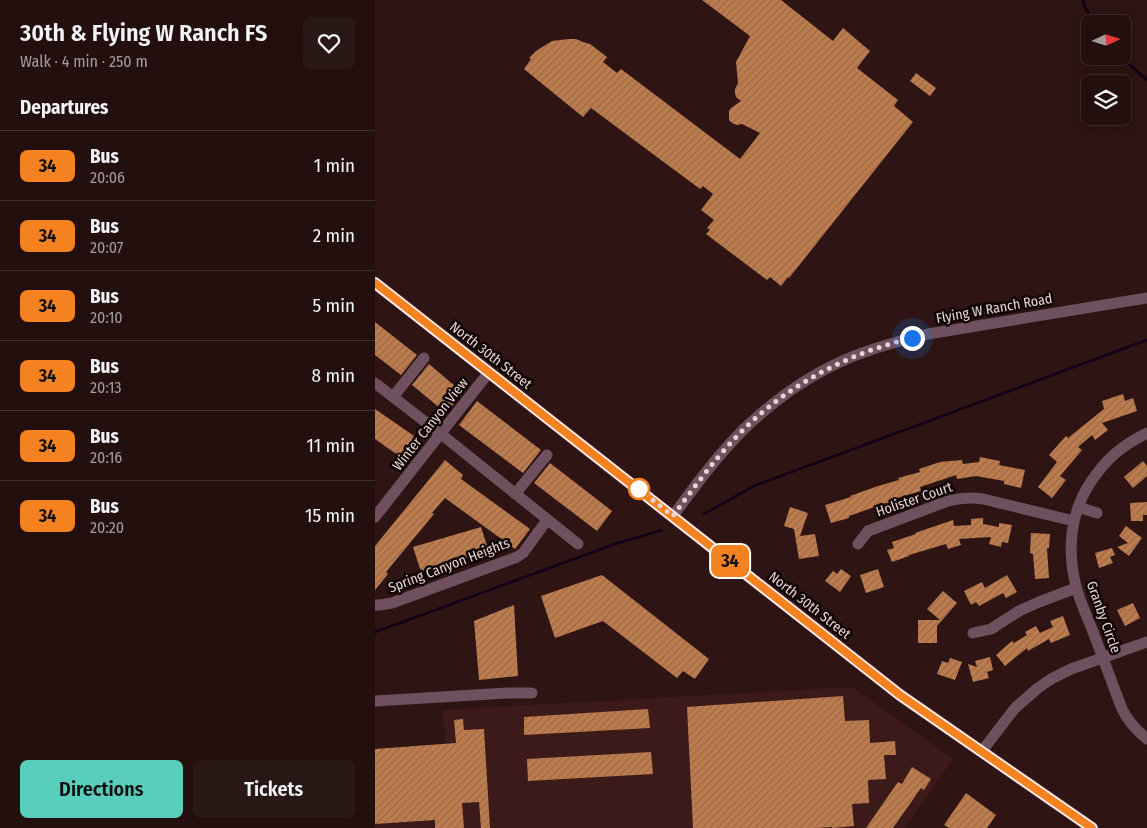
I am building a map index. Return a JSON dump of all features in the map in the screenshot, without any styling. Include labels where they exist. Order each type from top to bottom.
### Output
[{"type":"main road","name":"North 30th Street","points":[[375,283],[900,695],[1092,828]]},
{"type":"street","name":"Flying W Ranch Road","points":[[673,516],[723,451],[744,429],[770,406],[839,362],[865,351],[928,334],[1147,298]]},
{"type":"street","points":[[393,397],[424,358]]},
{"type":"street","name":"Winter Canyon View","points":[[375,517],[489,372]]},
{"type":"street","points":[[375,383],[577,544]]},
{"type":"street","name":"Granby Circle","points":[[1147,433],[1130,442],[1111,456],[1087,487],[1078,507],[1071,541],[1076,588],[1126,717],[1147,739]]},
{"type":"street","points":[[515,494],[547,455]]},
{"type":"street","name":"Holister Court","points":[[858,544],[868,531],[959,498],[983,499],[1074,521]]},
{"type":"street","points":[[1078,507],[1097,513]]},
{"type":"street","name":"Spring Canyon Heights","points":[[375,605],[391,603],[517,557],[523,553],[547,520]]},
{"type":"street","points":[[973,633],[991,629],[1019,611],[1076,588]]},
{"type":"street","points":[[982,751],[1015,708],[1051,679],[1071,669],[1147,642]]},
{"type":"street","points":[[375,701],[531,693]]},
{"type":"shaded area","points":[[852,687],[953,759],[905,828],[375,828],[375,814],[446,744],[442,710]]},
{"type":"building","points":[[702,0],[781,0],[833,41],[843,28],[870,51],[857,68],[898,100],[894,106],[913,122],[781,286],[770,277],[767,280],[706,234],[710,230],[707,228],[714,220],[701,210],[713,194],[703,186],[700,189],[591,108],[583,117],[524,69],[531,59],[529,58],[536,51],[552,41],[576,39],[590,44],[607,57],[603,62],[617,73],[621,69],[740,159],[760,133],[742,124],[732,123],[729,120],[729,111],[741,101],[736,97],[735,93],[738,83],[736,62],[750,36]]},
{"type":"building","points":[[916,73],[936,88],[930,96],[910,81]]},
{"type":"building","points":[[375,322],[417,355],[401,375],[375,355]]},
{"type":"building","points":[[429,364],[463,393],[446,413],[412,385]]},
{"type":"building","points":[[1123,394],[1125,401],[1133,398],[1137,411],[1102,423],[1108,430],[1095,440],[1092,435],[1078,447],[1082,450],[1060,476],[1066,480],[1052,498],[1038,487],[1057,462],[1049,455],[1066,436],[1068,438],[1104,409],[1102,401]]},
{"type":"building","points":[[477,401],[541,450],[523,473],[459,425]]},
{"type":"building","points":[[375,409],[417,438],[402,458],[375,439]]},
{"type":"building","points":[[980,457],[1000,461],[999,465],[1025,470],[1021,488],[1004,484],[1004,481],[976,476],[957,479],[956,475],[920,487],[921,491],[897,498],[898,501],[886,503],[831,523],[825,505],[899,480],[898,478],[920,472],[919,469],[940,462],[962,460],[963,464],[979,462]]},
{"type":"building","points":[[445,460],[463,475],[461,479],[530,529],[515,549],[445,498],[386,572],[388,574],[375,590],[375,546]]},
{"type":"building","points":[[1143,461],[1147,466],[1147,476],[1133,488],[1124,477]]},
{"type":"building","points":[[550,463],[612,511],[597,531],[534,483]]},
{"type":"building","points":[[1147,502],[1147,515],[1143,515],[1143,521],[1131,521],[1130,503]]},
{"type":"building","points":[[790,507],[808,513],[800,536],[815,534],[819,556],[799,559],[794,529],[784,526]]},
{"type":"building","points":[[983,518],[983,524],[999,527],[999,523],[1012,525],[1008,543],[1002,542],[1001,547],[989,544],[991,537],[959,539],[961,545],[948,549],[946,544],[892,562],[887,550],[894,548],[892,542],[953,520],[954,526],[971,525],[971,519]]},
{"type":"building","points":[[1126,526],[1142,538],[1129,556],[1117,547],[1128,543],[1119,536]]},
{"type":"building","points":[[481,527],[489,552],[421,572],[413,547]]},
{"type":"building","points":[[1031,533],[1050,534],[1049,548],[1047,548],[1049,578],[1035,579],[1033,554],[1030,553]]},
{"type":"building","points":[[1112,548],[1115,555],[1110,557],[1113,563],[1099,568],[1095,553]]},
{"type":"building","points":[[841,569],[851,576],[840,592],[825,581],[833,571],[837,574]]},
{"type":"building","points":[[878,569],[884,587],[866,593],[860,575]]},
{"type":"building","points":[[602,575],[709,659],[695,679],[683,671],[677,678],[603,621],[555,638],[541,596]]},
{"type":"building","points":[[1007,575],[1017,592],[1006,598],[1003,593],[979,606],[976,602],[971,605],[964,591],[982,582],[985,588]]},
{"type":"building","points":[[943,591],[957,603],[937,626],[937,643],[918,643],[918,620],[940,620],[927,609]]},
{"type":"building","points":[[1133,603],[1140,618],[1125,626],[1117,610]]},
{"type":"building","points":[[514,605],[518,676],[479,680],[474,621]]},
{"type":"building","points":[[1063,616],[1070,635],[1051,643],[1049,639],[1028,651],[1027,648],[1005,666],[996,655],[1012,641],[1014,643],[1027,635],[1025,632],[1036,626],[1040,633],[1053,627],[1050,621]]},
{"type":"building","points":[[990,657],[993,670],[987,672],[989,678],[973,682],[968,664],[977,667],[975,661]]},
{"type":"building","points":[[950,658],[962,662],[955,680],[937,674],[942,661],[948,663]]},
{"type":"building","points":[[843,696],[845,721],[869,720],[870,743],[895,741],[896,755],[884,755],[886,779],[868,780],[869,803],[852,804],[854,826],[832,828],[693,828],[687,707]]},
{"type":"building","points":[[648,709],[650,728],[524,735],[524,717]]},
{"type":"building","points":[[463,719],[464,730],[484,729],[490,828],[481,828],[479,802],[462,803],[464,828],[435,828],[435,820],[375,824],[375,749],[456,743],[454,720]]},
{"type":"building","points":[[651,752],[653,774],[528,781],[527,759]]},
{"type":"building","points":[[912,767],[931,779],[924,790],[921,788],[893,828],[866,828],[898,782],[902,784]]},
{"type":"building","points":[[966,793],[996,815],[987,828],[949,828],[944,825]]},
{"type":"waterway","points":[[1083,0],[1090,15]]},
{"type":"waterway","points":[[1130,65],[1147,80]]},
{"type":"waterway","points":[[704,514],[754,486],[1147,340]]},
{"type":"waterway","points":[[375,632],[615,544],[662,530]]},
{"type":"bus line","name":"34","points":[[375,283],[900,695],[1092,828]]},
{"type":"route","points":[[639,489],[673,516],[723,451],[770,406],[814,376],[839,362],[865,351],[912,338]]}]
